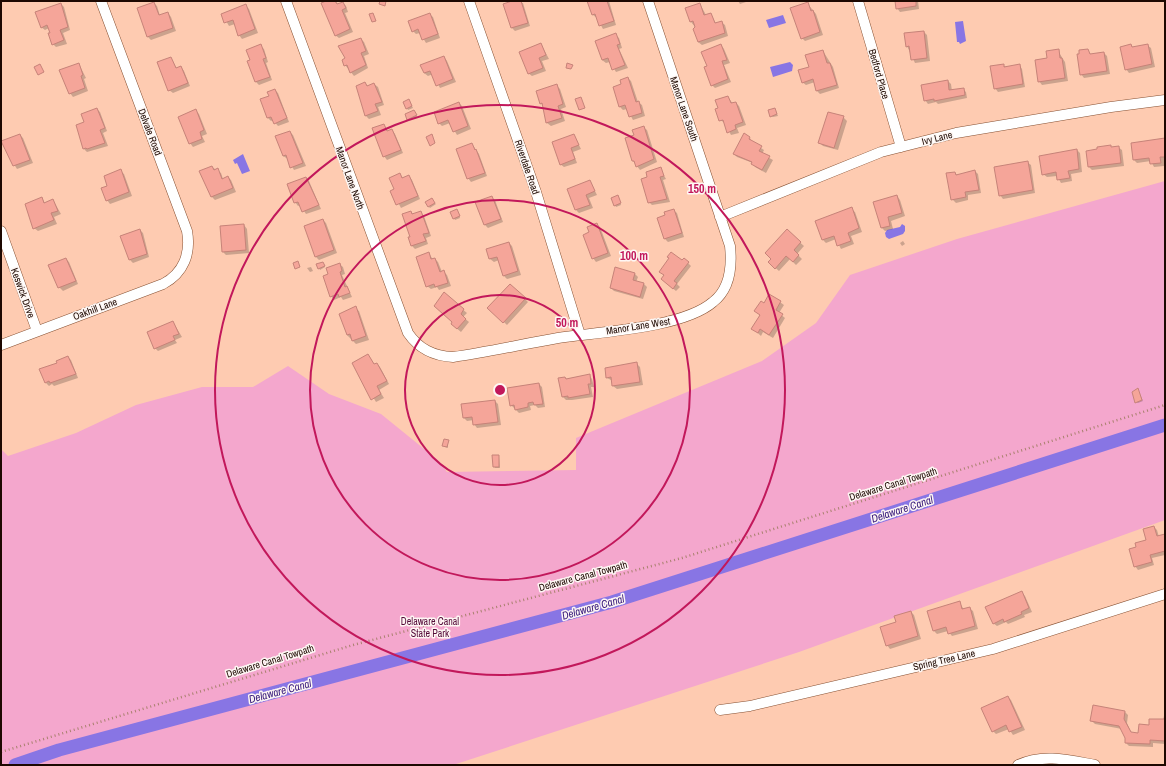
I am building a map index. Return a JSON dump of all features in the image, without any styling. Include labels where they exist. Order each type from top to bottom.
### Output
[{"type":"street","name":"Delvale Road","points":[[101,1],[187,231],[188,252],[184,265]]},
{"type":"street","name":"Manor Lane North","points":[[286,1],[405,326],[412,339],[423,349]]},
{"type":"street","name":"Riverdale Road","points":[[469,1],[536,192],[580,335]]},
{"type":"street","name":"Manor Lane South","points":[[648,1],[720,217]]},
{"type":"street","name":"Bedford Place","points":[[858,1],[901,147]]},
{"type":"street","name":"Ivy Lane","points":[[720,217],[856,161],[901,147],[956,133],[1111,107],[1165,100]]},
{"type":"street","name":"Manor Lane West","points":[[423,349],[435,355],[453,357],[580,335],[669,322],[690,315],[713,302],[727,282],[731,258],[730,246],[720,217]]},
{"type":"street","name":"Keswick Drive","points":[[1,231],[37,331]]},
{"type":"street","name":"Oakhill Lane","points":[[1,346],[163,284],[176,275],[184,265]]},
{"type":"street","name":"Spring Tree Lane","points":[[720,710],[750,706],[993,649],[1165,594]]},
{"type":"street","points":[[1018,765],[1041,758],[1055,758],[1095,765]]},
{"type":"path","name":"Delaware Canal Towpath","points":[[1,752],[353,645],[682,558],[1165,405]]},
{"type":"green space","name":"Delaware Canal State Park","points":[[1165,181],[1165,520],[799,652],[453,765],[1,765],[1,449],[8,456],[76,433],[136,405],[202,387],[253,387],[288,366],[329,394],[381,414],[439,461],[447,472],[576,470],[576,438],[762,361],[816,323],[850,275],[957,239]]},
{"type":"shaded area","points":[[783,15],[786,23],[769,28],[766,20]]},
{"type":"shaded area","points":[[963,21],[966,41],[960,44],[957,42],[955,22]]},
{"type":"shaded area","points":[[790,62],[793,65],[792,71],[773,77],[770,67]]},
{"type":"shaded area","points":[[243,154],[250,171],[242,174],[237,163],[235,164],[233,160]]},
{"type":"shaded area","points":[[902,224],[905,226],[905,231],[903,234],[889,239],[886,237],[885,233],[887,230],[900,227]]},
{"type":"building","points":[[326,1],[335,1],[337,4],[343,2],[346,8],[342,10],[350,29],[335,36],[321,3]]},
{"type":"building","points":[[380,1],[386,1],[385,6],[379,4]]},
{"type":"building","points":[[512,1],[521,1],[528,23],[511,28],[503,4]]},
{"type":"building","points":[[587,1],[607,1],[614,21],[599,26],[595,14],[592,15]]},
{"type":"building","points":[[895,1],[916,1],[916,6],[896,9]]},
{"type":"building","points":[[154,2],[159,15],[168,12],[173,28],[147,37],[137,8]]},
{"type":"building","points":[[808,2],[811,11],[813,10],[820,32],[801,39],[790,8]]},
{"type":"building","points":[[61,3],[68,27],[60,30],[64,40],[52,45],[47,25],[41,28],[35,12]]},
{"type":"building","points":[[700,3],[704,15],[711,13],[715,23],[722,21],[725,33],[698,42],[693,29],[695,27],[693,21],[690,22],[685,8]]},
{"type":"building","points":[[246,4],[255,29],[238,36],[233,20],[224,23],[221,14]]},
{"type":"building","points":[[373,13],[376,21],[372,22],[369,14]]},
{"type":"building","points":[[430,13],[438,34],[422,40],[418,29],[412,32],[408,21]]},
{"type":"building","points":[[924,31],[927,58],[911,60],[909,46],[906,47],[904,33]]},
{"type":"building","points":[[616,33],[620,44],[617,45],[625,65],[612,70],[608,58],[602,60],[595,41]]},
{"type":"building","points":[[361,38],[366,51],[361,53],[366,65],[350,73],[347,65],[344,66],[342,60],[345,58],[338,46]]},
{"type":"building","points":[[541,43],[546,55],[539,58],[543,68],[528,74],[519,52]]},
{"type":"building","points":[[261,44],[266,58],[263,59],[270,77],[255,82],[247,61],[250,60],[246,50]]},
{"type":"building","points":[[721,44],[727,60],[722,61],[728,79],[711,86],[704,67],[707,66],[701,52]]},
{"type":"building","points":[[1131,44],[1132,47],[1148,44],[1152,64],[1125,70],[1120,47]]},
{"type":"building","points":[[1059,49],[1065,78],[1038,82],[1035,60],[1047,58],[1046,51]]},
{"type":"building","points":[[1088,49],[1090,54],[1104,52],[1107,71],[1080,75],[1077,54],[1079,54],[1079,50]]},
{"type":"building","points":[[823,50],[827,63],[830,63],[837,85],[816,91],[813,79],[802,83],[798,70],[809,67],[805,55]]},
{"type":"building","points":[[444,56],[453,79],[436,86],[430,71],[424,73],[420,65]]},
{"type":"building","points":[[171,57],[176,68],[181,66],[188,83],[168,91],[157,62]]},
{"type":"building","points":[[79,63],[85,88],[69,94],[59,70]]},
{"type":"building","points":[[567,63],[573,65],[571,69],[566,68]]},
{"type":"building","points":[[40,64],[44,72],[38,75],[34,67]]},
{"type":"building","points":[[1004,64],[1004,67],[1020,64],[1023,84],[994,89],[990,66]]},
{"type":"building","points":[[628,77],[636,102],[639,101],[642,113],[629,117],[625,105],[619,107],[613,87],[621,84],[620,80]]},
{"type":"building","points":[[948,80],[949,90],[964,88],[965,95],[934,101],[934,99],[924,101],[921,85]]},
{"type":"building","points":[[365,82],[367,86],[374,83],[382,102],[375,104],[378,111],[365,116],[356,86]]},
{"type":"building","points":[[557,84],[563,104],[558,106],[562,118],[546,123],[542,103],[540,104],[536,91]]},
{"type":"building","points":[[275,89],[287,118],[274,124],[271,117],[267,118],[260,99],[269,96],[267,92]]},
{"type":"building","points":[[728,96],[731,103],[736,102],[743,122],[735,125],[736,129],[727,133],[723,120],[719,121],[715,109],[718,108],[715,100]]},
{"type":"building","points":[[581,97],[585,108],[579,110],[575,99]]},
{"type":"building","points":[[409,99],[412,106],[406,109],[403,102]]},
{"type":"building","points":[[459,102],[468,126],[453,132],[448,120],[438,124],[434,112]]},
{"type":"building","points":[[97,108],[105,128],[100,130],[105,143],[83,149],[76,125],[84,122],[81,114]]},
{"type":"building","points":[[775,108],[777,114],[770,117],[768,110]]},
{"type":"building","points":[[196,109],[204,130],[200,132],[202,139],[189,144],[178,117]]},
{"type":"building","points":[[414,110],[417,115],[407,120],[405,114]]},
{"type":"building","points":[[828,112],[844,116],[834,148],[818,143]]},
{"type":"building","points":[[384,124],[387,131],[392,129],[401,150],[383,157],[372,128]]},
{"type":"building","points":[[644,126],[654,159],[636,167],[634,161],[632,161],[625,138],[634,135],[632,130]]},
{"type":"building","points":[[290,131],[303,163],[290,168],[286,155],[283,156],[275,136]]},
{"type":"building","points":[[744,133],[750,137],[749,139],[762,146],[759,151],[770,156],[762,170],[751,164],[752,162],[733,154]]},
{"type":"building","points":[[20,134],[30,160],[13,166],[1,141]]},
{"type":"building","points":[[432,134],[435,143],[430,146],[426,137]]},
{"type":"building","points":[[574,134],[579,145],[571,148],[575,159],[560,165],[552,142]]},
{"type":"building","points":[[1165,138],[1165,157],[1160,157],[1161,163],[1150,164],[1149,158],[1133,160],[1131,143]]},
{"type":"building","points":[[472,143],[475,150],[476,149],[485,173],[467,179],[456,149]]},
{"type":"building","points":[[1111,145],[1111,147],[1119,146],[1121,163],[1088,167],[1086,151],[1097,149],[1097,147]]},
{"type":"building","points":[[1077,149],[1079,169],[1068,171],[1070,178],[1057,180],[1056,172],[1042,175],[1039,156]]},
{"type":"building","points":[[1028,161],[1033,190],[999,196],[994,167]]},
{"type":"building","points":[[212,166],[214,170],[218,168],[222,179],[228,176],[233,188],[211,197],[199,171]]},
{"type":"building","points":[[661,167],[664,176],[660,177],[667,199],[648,203],[641,179],[647,177],[646,172]]},
{"type":"building","points":[[121,169],[129,192],[106,201],[101,188],[107,186],[104,176]]},
{"type":"building","points":[[975,170],[979,190],[965,192],[966,197],[951,200],[946,173],[955,172],[956,175]]},
{"type":"building","points":[[400,173],[402,178],[409,175],[418,196],[396,205],[390,191],[394,189],[389,178]]},
{"type":"building","points":[[306,177],[319,205],[302,212],[298,202],[294,203],[287,184]]},
{"type":"building","points":[[590,180],[595,191],[586,195],[590,205],[575,210],[567,189]]},
{"type":"building","points":[[618,195],[621,203],[614,206],[611,198]]},
{"type":"building","points":[[897,195],[902,213],[888,217],[890,226],[881,228],[873,202]]},
{"type":"building","points":[[492,196],[501,219],[484,225],[475,202]]},
{"type":"building","points":[[42,197],[44,203],[53,199],[58,211],[51,213],[54,220],[33,229],[25,204]]},
{"type":"building","points":[[432,198],[435,203],[428,207],[425,202]]},
{"type":"building","points":[[852,207],[859,228],[848,233],[851,241],[837,246],[834,236],[822,240],[815,221]]},
{"type":"building","points":[[457,209],[460,216],[453,219],[450,212]]},
{"type":"building","points":[[674,209],[682,233],[664,239],[657,218],[665,215],[664,212]]},
{"type":"building","points":[[411,211],[412,214],[421,211],[429,233],[423,234],[426,241],[411,246],[408,237],[410,237],[402,214]]},
{"type":"building","points":[[323,219],[334,250],[315,257],[304,226]]},
{"type":"building","points":[[597,223],[608,253],[592,259],[583,235],[589,232],[587,227]]},
{"type":"building","points":[[244,224],[246,250],[222,252],[220,226]]},
{"type":"building","points":[[140,229],[147,254],[129,260],[120,236]]},
{"type":"building","points":[[787,229],[801,242],[794,250],[799,255],[793,262],[786,256],[775,269],[768,262],[771,259],[765,253]]},
{"type":"building","points":[[509,242],[518,271],[503,276],[497,257],[489,259],[486,249]]},
{"type":"building","points":[[429,252],[431,259],[435,258],[440,272],[444,270],[448,283],[435,287],[434,284],[426,287],[416,257]]},
{"type":"building","points":[[671,252],[682,260],[684,258],[689,262],[674,281],[677,283],[673,289],[661,279],[664,275],[659,272],[669,258],[667,257]]},
{"type":"building","points":[[66,258],[76,281],[58,288],[48,265]]},
{"type":"building","points":[[298,261],[300,267],[295,269],[293,263]]},
{"type":"building","points":[[323,262],[325,266],[318,269],[316,264]]},
{"type":"building","points":[[340,263],[342,271],[340,272],[345,287],[347,286],[350,293],[339,297],[338,294],[330,297],[323,276],[328,274],[326,268]]},
{"type":"building","points":[[615,267],[635,273],[633,280],[644,283],[640,297],[610,288]]},
{"type":"building","points":[[510,284],[526,298],[503,323],[487,308]]},
{"type":"building","points":[[444,292],[464,309],[461,314],[466,319],[457,329],[451,324],[452,322],[434,306]]},
{"type":"building","points":[[769,294],[781,301],[776,310],[783,314],[769,335],[760,329],[758,333],[751,329],[760,315],[754,311],[761,301],[764,303]]},
{"type":"building","points":[[356,306],[366,336],[352,341],[350,334],[347,335],[339,314]]},
{"type":"building","points":[[173,321],[179,334],[173,336],[175,340],[154,349],[147,332]]},
{"type":"building","points":[[368,354],[374,364],[377,363],[387,381],[377,386],[381,394],[371,400],[352,363]]},
{"type":"building","points":[[68,356],[76,374],[50,383],[49,381],[45,383],[39,369],[57,363],[56,361]]},
{"type":"building","points":[[637,362],[640,382],[612,386],[611,377],[606,378],[605,368]]},
{"type":"building","points":[[590,374],[591,384],[588,384],[590,394],[568,398],[568,396],[562,397],[558,378],[565,377],[566,379]]},
{"type":"building","points":[[539,383],[543,404],[534,405],[533,402],[528,403],[528,407],[515,410],[514,405],[510,406],[507,388]]},
{"type":"building","points":[[1138,388],[1142,400],[1135,403],[1132,392]]},
{"type":"building","points":[[495,400],[498,422],[473,425],[472,417],[463,418],[461,404]]},
{"type":"building","points":[[444,439],[449,440],[447,447],[442,446]]},
{"type":"building","points":[[492,455],[499,455],[499,467],[493,467]]},
{"type":"building","points":[[1154,526],[1157,536],[1165,534],[1165,551],[1150,555],[1152,562],[1134,567],[1129,549],[1136,547],[1135,543],[1146,540],[1143,529]]},
{"type":"building","points":[[1022,591],[1029,608],[1021,612],[1022,614],[1004,622],[1003,619],[993,624],[985,607]]},
{"type":"building","points":[[960,601],[962,609],[970,607],[975,626],[948,634],[946,627],[933,631],[927,611]]},
{"type":"building","points":[[911,611],[918,636],[886,646],[880,627],[896,622],[894,616]]},
{"type":"building","points":[[1008,696],[1022,727],[1009,732],[1006,725],[992,732],[981,708]]},
{"type":"building","points":[[1093,705],[1125,711],[1124,719],[1131,732],[1138,733],[1139,724],[1149,725],[1149,719],[1164,719],[1165,713],[1165,741],[1150,740],[1150,744],[1125,743],[1125,738],[1119,726],[1090,721]]},
{"type":"waterway","name":"Delaware Canal","points":[[15,765],[59,750],[612,602],[1165,425]]}]
